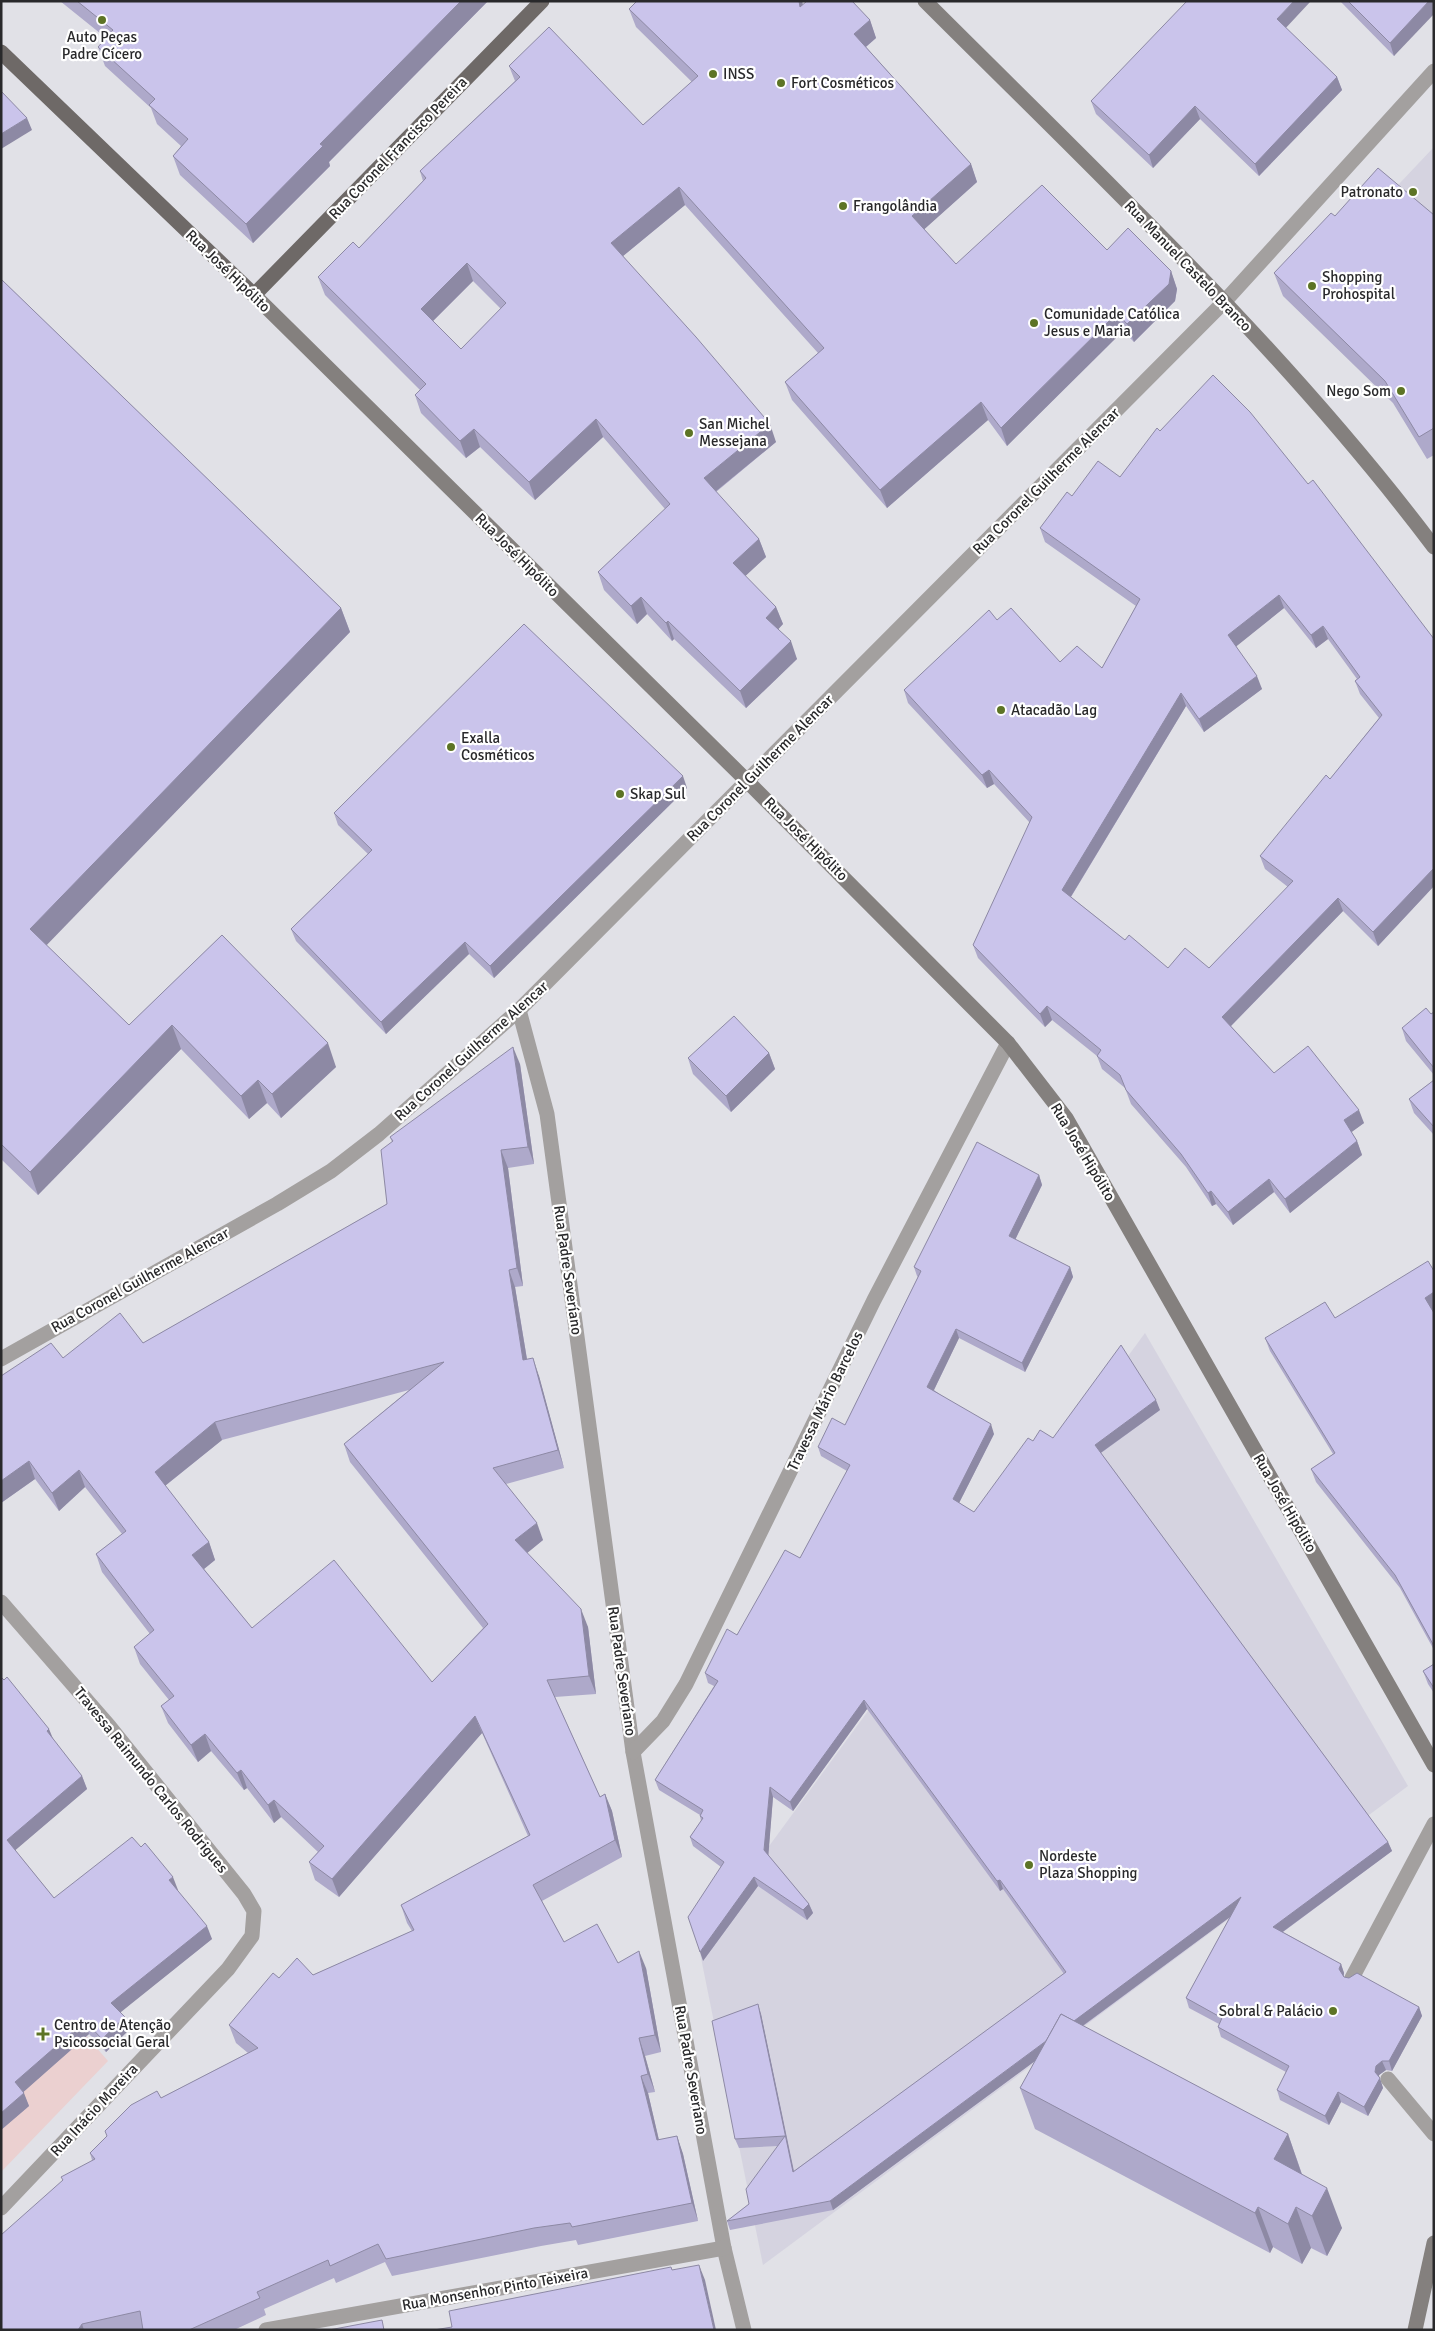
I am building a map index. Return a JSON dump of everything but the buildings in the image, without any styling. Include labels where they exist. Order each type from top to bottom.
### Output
[{"type":"main road","name":"Rua Coronel Francisco Pereira","points":[[254,295],[542,1]]},
{"type":"main road","name":"Rua Manuel Castelo Branco","points":[[925,1],[1225,301],[1395,496],[1434,548]]},
{"type":"main road","name":"Rua José Hipólito","points":[[1,52],[254,295],[747,781],[1008,1043],[1066,1118],[1434,1765]]},
{"type":"main road","points":[[1415,2330],[1434,2243]]},
{"type":"street","name":"Rua Coronel Guilherme Alencar","points":[[1,1358],[277,1204],[331,1171],[379,1134],[519,1010],[1225,301],[1434,71]]},
{"type":"street","name":"Rua Padre Severíano","points":[[519,1010],[547,1114],[633,1752],[724,2248],[744,2330]]},
{"type":"street","name":"Travessa Mário Barcelos","points":[[633,1752],[663,1721],[686,1684],[874,1300],[1008,1043]]},
{"type":"street","name":"Travessa Raimundo Carlos Rodrigues","points":[[1,1602],[109,1726],[244,1894],[254,1911],[252,1936],[228,1969]]},
{"type":"street","points":[[1352,1978],[1434,1824]]},
{"type":"street","name":"Rua Inácio Moreira","points":[[1,2208],[228,1969]]},
{"type":"street","points":[[1388,2079],[1434,2134]]},
{"type":"street","name":"Rua Monsenhor Pinto Teixeira","points":[[266,2330],[724,2248]]},
{"type":"shaded area","name":"Patronato","points":[[1434,147],[1434,327],[1349,237]]},
{"type":"shaded area","name":"Nordeste Plaza Shopping","points":[[1145,1333],[1408,1786],[763,2265],[698,1943]]},
{"type":"shaded area","name":"Centro de Atenção Psicossocial Geral","points":[[1,1958],[61,2007],[108,2061],[1,2172]]},
{"type":"place","name":"Auto Peças Padre Cícero","points":[[102,20]]},
{"type":"place","name":"INSS","points":[[713,74]]},
{"type":"place","name":"Fort Cosméticos","points":[[781,83]]},
{"type":"place","name":"Patronato","points":[[1413,192]]},
{"type":"place","name":"Frangolândia","points":[[843,206]]},
{"type":"place","name":"Shopping Prohospital","points":[[1312,286]]},
{"type":"place","name":"Comunidade Católica Jesus e Maria","points":[[1034,323]]},
{"type":"place","name":"Nego Som","points":[[1401,391]]},
{"type":"place","name":"San Michel Messejana","points":[[689,433]]},
{"type":"place","name":"Atacadão Lag","points":[[1001,710]]},
{"type":"place","name":"Exalla Cosméticos","points":[[451,747]]},
{"type":"place","name":"Skap Sul","points":[[620,794]]},
{"type":"place","name":"Nordeste Plaza Shopping","points":[[1029,1865]]},
{"type":"place","name":"Sobral & Palácio","points":[[1333,2011]]},
{"type":"place","name":"Centro de Atenção Psicossocial Geral","points":[[43,2034]]}]
